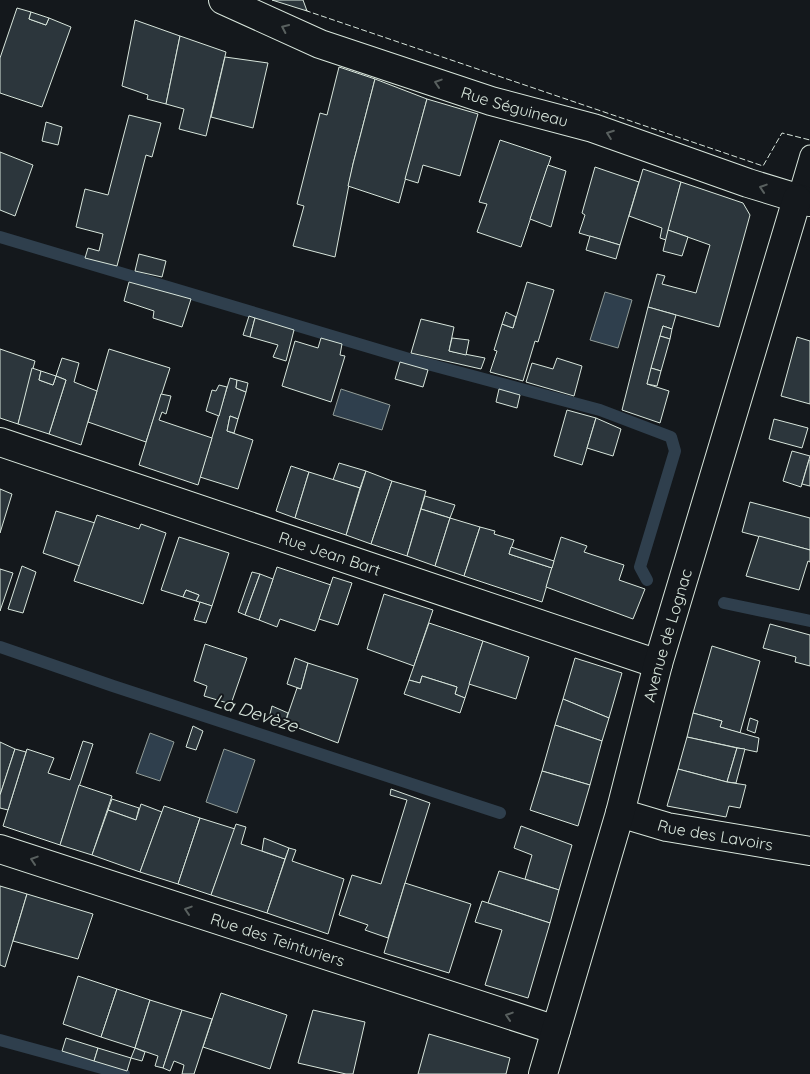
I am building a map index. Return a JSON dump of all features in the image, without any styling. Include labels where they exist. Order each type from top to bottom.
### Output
[{"type":"street","name":"Rue Séguineau","points":[[223,0],[320,44],[491,101],[594,128],[804,201]]},
{"type":"street","name":"Avenue de Lognac","points":[[543,1074],[620,813],[658,664],[804,201]]},
{"type":"street","name":"Rue Jean Bart","points":[[0,442],[658,664]]},
{"type":"street","name":"Rue des Lavoirs","points":[[620,813],[667,827],[810,851]]},
{"type":"street","name":"Rue des Teinturiers","points":[[0,848],[556,1030]]},
{"type":"lane","points":[[804,201],[810,156]]},
{"type":"water","points":[[605,292],[632,300],[618,348],[590,340]]},
{"type":"water","points":[[341,389],[390,405],[382,430],[333,415]]},
{"type":"water","points":[[150,733],[174,742],[160,781],[136,773]]},
{"type":"water","points":[[224,749],[255,760],[237,813],[206,802]]},
{"type":"building","points":[[272,0],[303,0],[307,11]]},
{"type":"building","points":[[17,8],[31,12],[29,19],[46,25],[49,18],[71,27],[42,107],[0,93],[0,58]]},
{"type":"building","points":[[31,12],[49,18],[46,25],[29,19]]},
{"type":"building","points":[[135,20],[180,36],[166,104],[147,99],[148,95],[122,86]]},
{"type":"building","points":[[180,36],[226,52],[206,136],[179,129],[184,109],[166,104]]},
{"type":"building","points":[[225,57],[268,63],[253,128],[211,117]]},
{"type":"building","points":[[339,67],[375,79],[353,164],[335,257],[293,246],[304,206],[297,204],[320,113],[327,115]]},
{"type":"building","points":[[375,79],[427,99],[399,203],[348,186]]},
{"type":"building","points":[[427,99],[478,114],[460,176],[423,165],[418,183],[405,179]]},
{"type":"building","points":[[129,115],[161,123],[152,157],[146,155],[117,266],[85,258],[88,248],[99,251],[103,234],[76,227],[85,189],[108,195]]},
{"type":"building","points":[[46,122],[62,127],[58,145],[42,141]]},
{"type":"building","points":[[500,140],[551,157],[521,247],[477,232],[487,204],[479,202]]},
{"type":"building","points":[[0,152],[33,165],[15,216],[0,210]]},
{"type":"building","points":[[548,165],[566,171],[551,227],[530,219]]},
{"type":"building","points":[[595,167],[639,182],[620,245],[579,233],[585,215],[582,213]]},
{"type":"building","points":[[643,169],[681,182],[666,240],[660,238],[662,228],[629,216]]},
{"type":"building","points":[[681,182],[743,203],[750,215],[719,327],[648,307],[657,274],[665,276],[662,284],[696,293],[710,245],[668,230]]},
{"type":"building","points":[[668,230],[688,237],[682,256],[663,251]]},
{"type":"building","points":[[590,236],[620,245],[616,259],[586,250]]},
{"type":"building","points":[[139,254],[166,261],[162,277],[135,271]]},
{"type":"building","points":[[129,282],[191,299],[182,327],[153,318],[154,311],[124,301]]},
{"type":"building","points":[[527,282],[554,290],[538,342],[535,341],[523,381],[490,372],[497,351],[494,350],[502,324],[513,328]]},
{"type":"building","points":[[648,307],[676,315],[672,329],[663,326],[647,384],[669,391],[660,423],[622,410]]},
{"type":"building","points":[[506,312],[516,317],[513,328],[502,324]]},
{"type":"building","points":[[249,316],[255,318],[250,337],[243,335]]},
{"type":"building","points":[[255,318],[294,330],[286,361],[273,357],[278,345],[250,337]]},
{"type":"building","points":[[421,319],[454,327],[449,351],[485,358],[481,369],[411,353]]},
{"type":"building","points":[[663,326],[672,329],[670,339],[660,336]]},
{"type":"building","points":[[660,336],[670,339],[661,371],[651,368]]},
{"type":"building","points":[[797,337],[810,341],[810,404],[781,396]]},
{"type":"building","points":[[321,338],[342,344],[340,355],[345,356],[331,402],[282,386],[295,341],[318,348]]},
{"type":"building","points":[[452,338],[469,340],[466,355],[449,351]]},
{"type":"building","points":[[0,349],[35,361],[18,424],[0,418]]},
{"type":"building","points":[[109,349],[170,368],[146,442],[88,422]]},
{"type":"building","points":[[62,358],[79,363],[74,382],[97,391],[81,445],[49,434],[66,380],[56,376]]},
{"type":"building","points":[[557,358],[582,366],[574,396],[526,382],[532,363],[553,369]]},
{"type":"building","points":[[400,362],[428,370],[423,387],[395,379]]},
{"type":"building","points":[[32,368],[41,371],[39,380],[53,385],[56,376],[66,380],[49,434],[18,424]]},
{"type":"building","points":[[651,368],[661,371],[657,386],[647,384]]},
{"type":"building","points":[[41,371],[56,376],[53,385],[39,380]]},
{"type":"building","points":[[230,378],[237,380],[236,388],[246,392],[238,419],[230,416],[227,431],[253,440],[238,489],[200,477]]},
{"type":"building","points":[[237,380],[248,383],[246,392],[236,388]]},
{"type":"building","points":[[219,385],[227,387],[219,416],[206,411],[212,390],[216,391]]},
{"type":"building","points":[[499,389],[520,395],[517,408],[496,402]]},
{"type":"building","points":[[161,394],[171,396],[166,414],[162,412],[159,420],[212,438],[198,485],[139,465]]},
{"type":"building","points":[[567,410],[596,418],[582,465],[554,456]]},
{"type":"building","points":[[230,416],[238,419],[234,433],[227,431]]},
{"type":"building","points":[[596,418],[621,429],[613,456],[587,448]]},
{"type":"building","points":[[774,419],[808,428],[802,448],[769,439]]},
{"type":"building","points":[[792,451],[810,456],[801,487],[783,481]]},
{"type":"building","points":[[810,460],[810,486],[802,484]]},
{"type":"building","points":[[339,463],[366,471],[360,488],[333,480]]},
{"type":"building","points":[[291,466],[309,472],[295,518],[276,511]]},
{"type":"building","points":[[366,471],[392,481],[371,544],[346,535]]},
{"type":"building","points":[[309,472],[360,488],[346,535],[295,518]]},
{"type":"building","points":[[392,481],[426,491],[407,556],[371,544]]},
{"type":"building","points":[[0,489],[12,494],[0,533]]},
{"type":"building","points":[[425,496],[455,505],[450,518],[421,509]]},
{"type":"building","points":[[750,502],[810,518],[810,550],[742,532]]},
{"type":"building","points":[[421,509],[450,518],[435,566],[407,556]]},
{"type":"building","points":[[56,511],[95,523],[80,566],[43,553]]},
{"type":"building","points":[[97,515],[139,529],[141,524],[166,533],[143,604],[74,581]]},
{"type":"building","points":[[450,518],[480,527],[464,576],[435,566]]},
{"type":"building","points":[[480,527],[495,531],[494,534],[514,540],[509,554],[552,568],[542,602],[464,576]]},
{"type":"building","points":[[759,536],[810,550],[810,562],[808,561],[799,590],[746,576]]},
{"type":"building","points":[[179,537],[229,553],[212,606],[196,601],[199,595],[186,590],[183,597],[161,590]]},
{"type":"building","points":[[561,537],[587,546],[584,552],[624,565],[619,580],[645,589],[633,619],[546,587]]},
{"type":"building","points":[[511,547],[554,561],[552,568],[509,554]]},
{"type":"building","points":[[22,566],[36,572],[23,613],[8,609]]},
{"type":"building","points":[[277,567],[331,585],[315,631],[280,619],[277,627],[259,620]]},
{"type":"building","points":[[0,569],[13,573],[0,611]]},
{"type":"building","points":[[252,572],[260,574],[245,615],[238,612]]},
{"type":"building","points":[[260,574],[273,579],[259,620],[245,615]]},
{"type":"building","points":[[333,577],[352,583],[338,625],[319,619]]},
{"type":"building","points":[[186,590],[199,595],[196,601],[183,597]]},
{"type":"building","points":[[384,594],[433,610],[414,666],[367,649]]},
{"type":"building","points":[[200,602],[212,606],[206,623],[194,620]]},
{"type":"building","points":[[429,623],[483,641],[465,698],[455,694],[457,687],[422,676],[420,683],[409,680]]},
{"type":"building","points":[[770,624],[810,635],[810,666],[795,662],[796,657],[763,648]]},
{"type":"building","points":[[483,641],[529,657],[516,699],[469,684]]},
{"type":"building","points":[[205,644],[247,658],[231,704],[204,696],[207,686],[194,681]]},
{"type":"building","points":[[712,646],[760,661],[740,733],[720,727],[722,721],[693,713]]},
{"type":"building","points":[[295,658],[308,663],[301,689],[287,684]]},
{"type":"building","points":[[575,658],[622,673],[609,718],[563,699]]},
{"type":"building","points":[[308,663],[358,679],[338,743],[285,723],[297,688],[301,689]]},
{"type":"building","points":[[422,676],[457,687],[455,694],[465,698],[460,713],[404,694],[409,680],[420,683]]},
{"type":"building","points":[[563,699],[609,718],[602,741],[555,725]]},
{"type":"building","points":[[272,706],[288,713],[285,723],[269,718]]},
{"type":"building","points":[[693,713],[722,721],[720,727],[759,738],[757,752],[687,737]]},
{"type":"building","points":[[750,718],[758,721],[755,733],[747,730]]},
{"type":"building","points":[[555,725],[602,741],[590,785],[542,771]]},
{"type":"building","points":[[193,726],[203,731],[196,750],[186,747]]},
{"type":"building","points":[[687,737],[737,748],[727,782],[678,769]]},
{"type":"building","points":[[83,741],[93,744],[60,845],[3,826],[27,749],[54,758],[48,773],[70,780]]},
{"type":"building","points":[[0,742],[15,749],[0,795]]},
{"type":"building","points":[[737,748],[745,749],[736,783],[727,782]]},
{"type":"building","points":[[15,749],[26,752],[8,810],[0,808],[0,795]]},
{"type":"building","points":[[678,769],[746,785],[740,808],[729,806],[726,817],[667,806]]},
{"type":"building","points":[[542,771],[590,785],[578,826],[530,810]]},
{"type":"building","points":[[79,785],[112,796],[92,855],[60,845]]},
{"type":"building","points":[[391,789],[430,803],[388,938],[365,930],[368,925],[339,915],[352,875],[381,884],[407,800],[390,795]]},
{"type":"building","points":[[112,799],[139,808],[136,820],[108,810]]},
{"type":"building","points":[[141,804],[162,812],[140,872],[92,855],[108,810],[136,820]]},
{"type":"building","points":[[164,806],[200,818],[178,884],[140,872]]},
{"type":"building","points":[[200,818],[235,829],[211,895],[178,884]]},
{"type":"building","points":[[236,824],[246,827],[241,844],[285,859],[267,913],[211,895]]},
{"type":"building","points":[[521,826],[572,845],[559,890],[525,879],[532,855],[514,848]]},
{"type":"building","points":[[264,838],[289,848],[285,859],[262,851]]},
{"type":"building","points":[[289,848],[296,850],[292,861],[344,879],[328,934],[267,913]]},
{"type":"building","points":[[499,871],[559,890],[550,923],[488,903]]},
{"type":"building","points":[[405,883],[471,904],[449,973],[384,953]]},
{"type":"building","points":[[0,886],[27,894],[5,967],[0,965]]},
{"type":"building","points":[[27,894],[93,914],[78,959],[13,941]]},
{"type":"building","points":[[482,901],[550,923],[528,998],[485,985],[502,930],[475,922]]},
{"type":"building","points":[[78,976],[117,989],[101,1037],[63,1024]]},
{"type":"building","points":[[117,989],[150,1000],[135,1048],[101,1037]]},
{"type":"building","points":[[221,993],[287,1015],[270,1069],[203,1047]]},
{"type":"building","points":[[150,1000],[182,1010],[163,1068],[155,1066],[158,1056],[135,1048]]},
{"type":"building","points":[[182,1010],[212,1019],[194,1074],[182,1074],[184,1065],[174,1061],[170,1071],[163,1068]]},
{"type":"building","points":[[313,1010],[365,1022],[353,1074],[298,1063]]},
{"type":"building","points":[[429,1034],[510,1058],[506,1074],[418,1074]]},
{"type":"building","points":[[66,1038],[98,1048],[94,1061],[62,1051]]},
{"type":"building","points":[[98,1048],[131,1058],[127,1071],[94,1061]]},
{"type":"building","points":[[135,1048],[145,1052],[142,1061],[131,1058]]},
{"type":"waterway","points":[[0,237],[409,359],[600,410],[671,437],[675,451],[640,567],[647,580]]},
{"type":"waterway","points":[[724,603],[810,621]]},
{"type":"waterway","name":"La Devèze","points":[[0,647],[500,813]]},
{"type":"waterway","points":[[0,1040],[124,1074]]},
{"type":"fence","points":[[306,9],[307,11],[763,166],[782,133],[810,140]]}]
